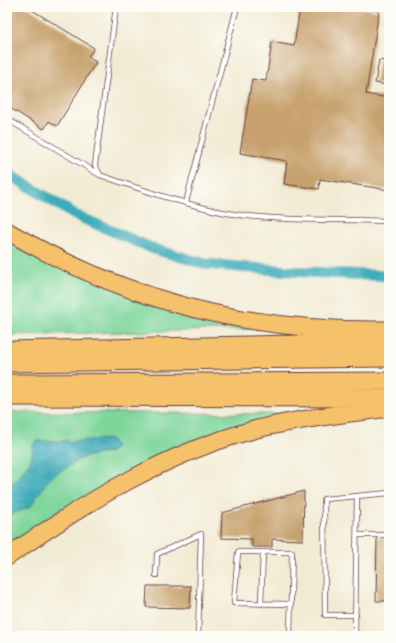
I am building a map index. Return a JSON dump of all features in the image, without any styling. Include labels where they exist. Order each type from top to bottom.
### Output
[{"type":"highway","points":[[7,231],[59,260],[93,276],[134,292],[201,311],[296,327],[337,330],[389,330]]},
{"type":"highway","points":[[7,350],[389,342]]},
{"type":"highway","points":[[7,363],[389,358]]},
{"type":"highway","points":[[7,383],[389,381]]},
{"type":"highway","points":[[7,397],[389,398]]},
{"type":"highway","points":[[7,557],[100,495],[140,474],[184,454],[232,436],[282,423],[329,415],[389,408]]},
{"type":"lane","points":[[100,175],[95,165],[116,7]]},
{"type":"lane","points":[[186,202],[237,7]]},
{"type":"lane","points":[[7,119],[100,175],[153,194],[223,212],[283,218],[389,221]]},
{"type":"lane","points":[[356,615],[325,615],[324,499],[389,493]]},
{"type":"lane","points":[[355,636],[357,496]]},
{"type":"lane","points":[[156,575],[157,554],[201,534],[198,636]]},
{"type":"lane","points":[[357,535],[389,535]]},
{"type":"lane","points":[[290,636],[291,604],[292,552],[238,552],[234,603],[291,604]]},
{"type":"lane","points":[[261,604],[262,552]]},
{"type":"green space","points":[[7,236],[260,329],[7,335]]},
{"type":"green space","points":[[7,412],[293,414],[238,430],[7,550],[7,516],[30,507],[45,484],[55,474],[84,457],[111,452],[72,441],[36,441],[33,446],[30,462],[7,489]]},
{"type":"water","points":[[111,439],[116,448],[111,451],[84,457],[55,474],[45,484],[30,507],[7,516],[7,489],[30,462],[33,446],[36,441]]},
{"type":"building","points":[[7,7],[27,7],[94,48],[88,57],[96,62],[57,126],[49,121],[44,129],[7,106]]},
{"type":"building","points":[[300,7],[353,7],[379,11],[366,94],[389,98],[389,190],[320,179],[319,189],[284,184],[287,161],[240,153],[252,79],[266,81],[272,42],[294,46]]},
{"type":"building","points":[[379,60],[389,62],[389,85],[375,83]]},
{"type":"building","points":[[304,491],[303,540],[272,539],[272,547],[252,547],[252,539],[221,538],[222,513]]},
{"type":"building","points":[[377,537],[389,537],[389,601],[376,601]]},
{"type":"building","points":[[147,586],[191,586],[190,608],[146,607]]},
{"type":"waterway","points":[[7,173],[75,215],[154,249],[205,264],[289,271],[389,276]]}]
